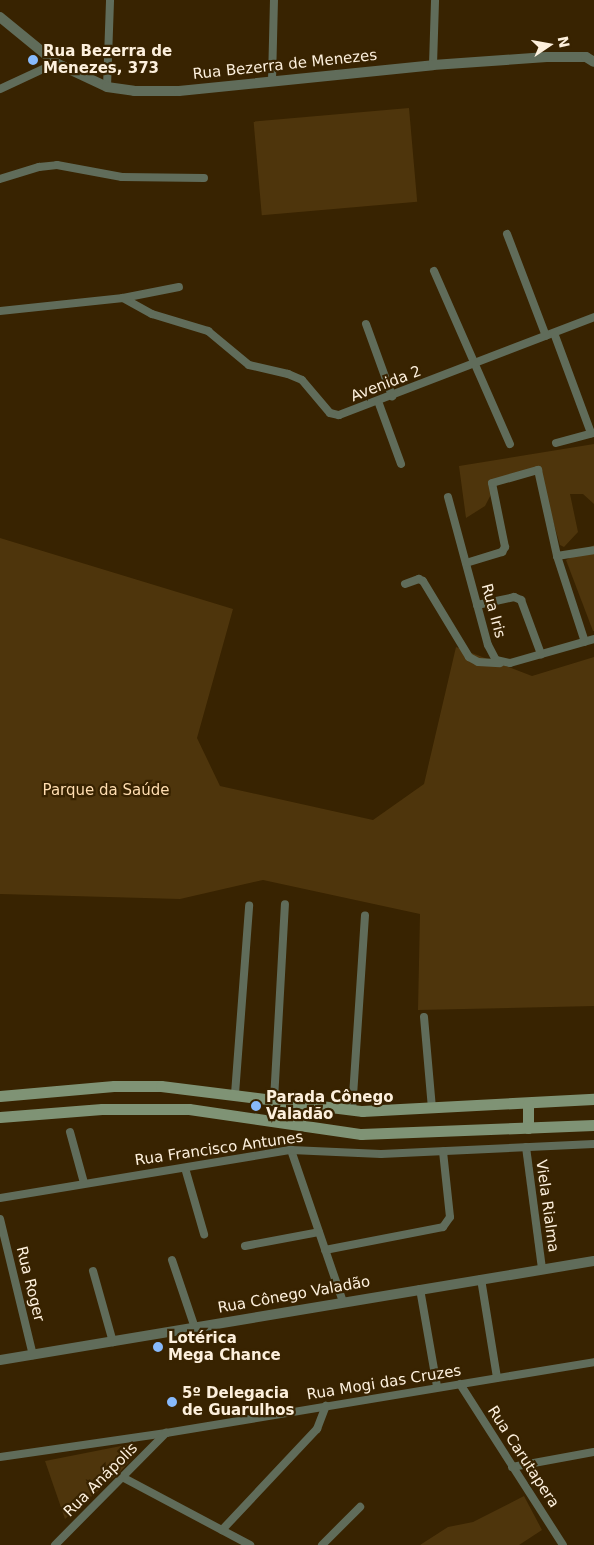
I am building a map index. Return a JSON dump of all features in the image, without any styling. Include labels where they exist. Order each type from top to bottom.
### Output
[{"type":"main road","points":[[0,1096],[137,1085],[235,1094],[352,1111],[432,1109],[594,1099]]},
{"type":"main road","points":[[526,1103],[527,1128]]},
{"type":"main road","points":[[0,1117],[162,1108],[231,1113],[361,1134],[594,1125]]},
{"type":"street","points":[[107,87],[110,0]]},
{"type":"street","points":[[272,81],[274,0]]},
{"type":"street","points":[[433,65],[435,0]]},
{"type":"street","name":"Rua Bezerra de Menezes","points":[[0,17],[56,63],[107,87],[179,92],[433,65],[547,57],[586,58],[594,62]]},
{"type":"street","points":[[0,89],[56,63]]},
{"type":"street","points":[[0,179],[39,167],[57,165],[122,177],[204,178]]},
{"type":"street","points":[[507,234],[593,433],[556,444]]},
{"type":"street","points":[[434,271],[510,444]]},
{"type":"street","points":[[0,311],[123,298],[179,288]]},
{"type":"street","name":"Avenida 2","points":[[123,298],[152,314],[208,331],[250,366],[288,374],[302,380],[330,413],[349,413],[594,317]]},
{"type":"street","points":[[366,324],[392,396]]},
{"type":"street","points":[[378,402],[401,464]]},
{"type":"street","points":[[466,563],[502,552],[505,547],[492,483],[535,469],[541,473],[557,556],[585,642]]},
{"type":"street","name":"Rua Iris","points":[[448,497],[491,654],[500,663]]},
{"type":"street","points":[[557,556],[594,550]]},
{"type":"street","points":[[404,584],[419,579],[423,581],[469,657],[478,662],[500,663],[594,639]]},
{"type":"street","points":[[477,605],[514,597],[521,600],[541,654]]},
{"type":"street","points":[[274,1100],[285,904]]},
{"type":"street","points":[[235,1094],[249,906]]},
{"type":"street","points":[[352,1111],[365,915]]},
{"type":"street","points":[[424,1017],[432,1109]]},
{"type":"street","points":[[70,1132],[84,1183]]},
{"type":"street","name":"Rua Francisco Antunes","points":[[0,1198],[291,1150],[381,1154],[594,1144]]},
{"type":"street","name":"Viela Rialma","points":[[526,1147],[542,1269]]},
{"type":"street","points":[[291,1150],[343,1302]]},
{"type":"street","points":[[324,1250],[439,1229],[450,1217],[443,1151]]},
{"type":"street","points":[[185,1168],[204,1234]]},
{"type":"street","name":"Rua Roger","points":[[0,1220],[33,1355]]},
{"type":"street","points":[[245,1246],[319,1232]]},
{"type":"street","points":[[172,1260],[195,1328]]},
{"type":"street","name":"Rua Cônego Valadão","points":[[0,1360],[594,1261]]},
{"type":"street","points":[[93,1271],[113,1342]]},
{"type":"street","points":[[481,1279],[497,1378]]},
{"type":"street","points":[[420,1289],[437,1386]]},
{"type":"street","name":"Rua Mogi das Cruzes","points":[[0,1457],[166,1433],[437,1386],[594,1362]]},
{"type":"street","name":"Rua Carutapera","points":[[460,1384],[563,1545]]},
{"type":"street","points":[[222,1530],[317,1429],[326,1406]]},
{"type":"street","name":"Rua Anápolis","points":[[55,1545],[124,1478],[166,1433]]},
{"type":"street","points":[[512,1467],[594,1452]]},
{"type":"street","points":[[124,1478],[250,1545]]},
{"type":"street","points":[[322,1545],[360,1507]]},
{"type":"green space","points":[[409,108],[417,202],[262,215],[254,122]]},
{"type":"green space","points":[[594,444],[594,504],[583,494],[570,494],[578,532],[564,547],[560,545],[539,473],[497,483],[485,506],[466,518],[459,466]]},
{"type":"green space","name":"Parque da Saúde","points":[[0,538],[233,609],[197,738],[220,786],[373,820],[424,784],[456,647],[532,676],[594,657],[594,1006],[418,1010],[420,914],[263,880],[180,899],[0,894]]},
{"type":"green space","points":[[594,545],[594,631],[593,631],[566,560]]},
{"type":"green space","points":[[126,1445],[137,1449],[136,1454],[119,1473],[65,1519],[45,1461]]},
{"type":"green space","points":[[524,1496],[542,1530],[519,1545],[420,1545],[448,1527],[473,1522]]},
{"type":"place","name":"Rua Bezerra de Menezes, 373","points":[[33,60]]},
{"type":"place","name":"Parada Cônego Valadão","points":[[256,1106]]},
{"type":"place","name":"Lotérica Mega Chance","points":[[158,1347]]},
{"type":"place","name":"5º Delegacia de Guarulhos","points":[[172,1402]]}]
